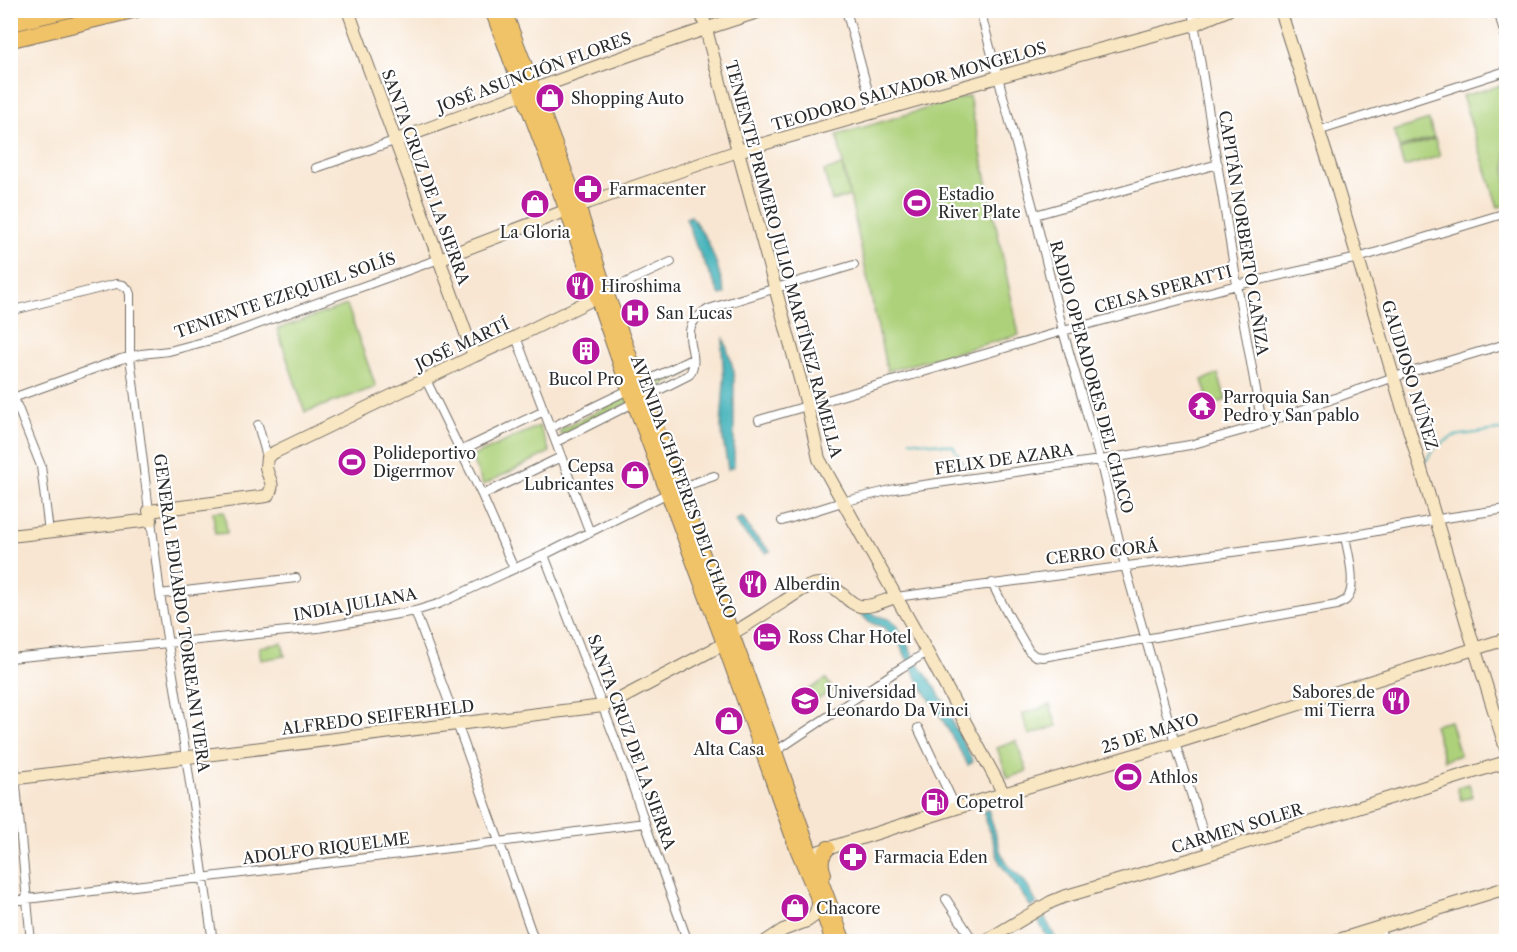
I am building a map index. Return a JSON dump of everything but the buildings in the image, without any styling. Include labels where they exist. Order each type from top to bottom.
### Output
[{"type":"highway","points":[[10,24],[68,10]]},
{"type":"highway","points":[[10,40],[135,10]]},
{"type":"main road","name":"AVENIDA CHÓFERES DEL CHACO","points":[[492,10],[528,91],[770,755],[813,856],[844,942]]},
{"type":"main road","name":"AVENIDA CHÓFERES DEL CHACO","points":[[504,10],[528,91]]},
{"type":"main road","name":"AVENIDA CHÓFERES DEL CHACO","points":[[770,755],[772,778],[813,856],[819,901],[833,942]]},
{"type":"main road","points":[[813,856],[821,858],[821,865],[835,906],[834,916]]},
{"type":"street","name":"SANTA CRUZ DE LA SIERRA","points":[[348,10],[474,356]]},
{"type":"street","name":"TENIENTE PRIMERO JULIO MARTÍNEZ RAMELLA","points":[[701,10],[807,405],[819,459],[896,597],[922,655],[1004,794]]},
{"type":"street","name":"JOSÉ ASUNCIÓN FLORES","points":[[316,168],[706,28],[764,10]]},
{"type":"street","points":[[846,10],[874,113]]},
{"type":"street","name":"RADIO OPERADORES DEL CHACO","points":[[980,10],[1035,215],[1063,331],[1100,460],[1125,566],[1174,743],[1210,854]]},
{"type":"street","name":"CAPITÁN NORBERTO CAÑIZA","points":[[1192,10],[1262,424]]},
{"type":"street","name":"TEODORO SALVADOR MONGELOS","points":[[572,209],[738,152],[998,77],[1195,24],[1228,10]]},
{"type":"street","name":"GAUDIOSO NÚÑEZ","points":[[1280,10],[1338,191],[1506,749]]},
{"type":"street","points":[[1498,10],[1506,40]]},
{"type":"street","points":[[1318,131],[1506,71]]},
{"type":"street","points":[[1035,215],[1218,164]]},
{"type":"street","name":"TENIENTE EZEQUIEL SOLÍS","points":[[12,399],[129,357],[169,351],[213,339],[572,209]]},
{"type":"street","name":"CELSA SPERATTI","points":[[759,420],[1063,331],[1237,285],[1358,258],[1506,213]]},
{"type":"street","name":"JOSÉ MARTÍ","points":[[267,457],[671,262]]},
{"type":"street","points":[[550,428],[689,375],[692,372],[690,333],[693,322],[709,309],[854,266]]},
{"type":"street","name":"GENERAL EDUARDO TORREANI VIERA","points":[[10,311],[116,284],[128,289],[130,299],[129,357],[160,594],[213,942]]},
{"type":"street","points":[[516,337],[590,533]]},
{"type":"street","name":"FELIX DE AZARA","points":[[782,521],[842,502],[896,489],[1100,460],[1223,437],[1394,377],[1506,344]]},
{"type":"street","points":[[555,442],[692,359]]},
{"type":"street","points":[[426,380],[482,495],[514,569]]},
{"type":"street","points":[[12,399],[41,466],[49,532]]},
{"type":"street","points":[[459,451],[544,411]]},
{"type":"street","points":[[10,536],[49,532],[267,496],[273,485],[266,466],[267,457],[258,425]]},
{"type":"street","points":[[482,495],[561,457]]},
{"type":"street","points":[[674,491],[714,476]]},
{"type":"street","name":"INDIA JULIANA","points":[[10,658],[318,628],[415,611],[438,604],[514,569],[674,491]]},
{"type":"street","name":"CERRO CORÁ","points":[[728,639],[801,591],[819,584],[834,587],[855,604],[867,606],[896,597],[1346,537],[1506,509]]},
{"type":"street","points":[[992,583],[1029,651],[1035,656],[1043,657],[1337,605],[1347,599],[1351,590],[1352,577],[1346,537]]},
{"type":"street","name":"SANTA CRUZ DE LA SIERRA","points":[[544,555],[629,775],[688,942]]},
{"type":"street","points":[[160,594],[296,578]]},
{"type":"street","points":[[415,611],[535,942]]},
{"type":"street","name":"ALFREDO SEIFERHELD","points":[[13,778],[603,706],[620,699],[728,639]]},
{"type":"street","name":"25 DE MAYO","points":[[813,856],[956,808],[1174,743],[1506,639]]},
{"type":"street","points":[[770,755],[922,655]]},
{"type":"street","points":[[10,723],[13,778],[31,942]]},
{"type":"street","points":[[918,728],[956,808]]},
{"type":"street","name":"CARMEN SOLER","points":[[984,942],[1026,916],[1063,897],[1506,762]]},
{"type":"street","name":"ADOLFO RIQUELME","points":[[10,901],[645,823]]},
{"type":"street","points":[[1332,942],[1506,888]]},
{"type":"street","points":[[946,899],[974,942]]},
{"type":"street","points":[[765,942],[783,930],[814,916],[819,901]]},
{"type":"street","points":[[1379,927],[1384,942]]},
{"type":"green space","points":[[1506,84],[1506,205],[1498,207],[1462,96]]},
{"type":"green space","points":[[969,96],[1019,335],[887,371],[850,196],[832,201],[824,171],[842,166],[849,194],[837,135]]},
{"type":"green space","points":[[1429,120],[1434,138],[1399,148],[1394,131]]},
{"type":"green space","points":[[1435,139],[1440,156],[1404,167],[1399,150]]},
{"type":"green space","points":[[347,305],[376,387],[305,412],[277,329]]},
{"type":"green space","points":[[686,368],[688,373],[649,390],[649,386]]},
{"type":"green space","points":[[1218,374],[1226,400],[1210,405],[1202,380]]},
{"type":"green space","points":[[627,397],[630,402],[560,434],[560,430]]},
{"type":"green space","points":[[539,426],[550,452],[483,485],[471,457]]},
{"type":"green space","points":[[224,511],[227,533],[215,534],[213,512]]},
{"type":"green space","points":[[282,643],[285,656],[261,660],[259,647]]},
{"type":"green space","points":[[826,679],[833,690],[809,705],[802,694]]},
{"type":"green space","points":[[1050,705],[1057,726],[1029,735],[1022,714]]},
{"type":"green space","points":[[1450,721],[1460,755],[1444,760],[1434,725]]},
{"type":"green space","points":[[1016,741],[1027,771],[1008,778],[997,748]]},
{"type":"green space","points":[[1469,784],[1473,796],[1461,800],[1457,787]]},
{"type":"water","points":[[691,216],[707,240],[725,294],[720,295],[696,246],[686,218]]},
{"type":"water","points":[[724,339],[734,371],[734,467],[728,469],[721,427]]},
{"type":"water","points":[[742,517],[752,533],[770,551],[766,553],[742,530],[735,521]]},
{"type":"water","points":[[870,611],[877,616],[889,619],[897,626],[918,664],[946,703],[953,725],[973,762],[968,765],[921,686],[898,641],[883,627],[869,622],[861,614]]},
{"type":"water","points":[[988,809],[1001,853],[1008,865],[1025,882],[1037,904],[1031,907],[1000,863],[983,811]]},
{"type":"water","points":[[1045,918],[1057,941],[1049,941],[1039,922]]},
{"type":"waterway","points":[[1425,462],[1436,447],[1454,436],[1506,429]]},
{"type":"waterway","points":[[910,440],[953,446],[968,471]]},
{"type":"place","name":"Shopping Auto","points":[[550,98]]},
{"type":"place","name":"Farmacenter","points":[[588,189]]},
{"type":"place","name":"Estadio River Plate","points":[[917,203]]},
{"type":"place","name":"La Gloria","points":[[535,204]]},
{"type":"place","name":"Hiroshima","points":[[580,286]]},
{"type":"place","name":"San Lucas","points":[[635,313]]},
{"type":"place","name":"Bucol Pro","points":[[586,351]]},
{"type":"place","name":"Parroquia San Pedro y San pablo","points":[[1202,406]]},
{"type":"place","name":"Polideportivo Digerrmov","points":[[352,462]]},
{"type":"place","name":"Cepsa Lubricantes","points":[[635,475]]},
{"type":"place","name":"Alberdin","points":[[753,584]]},
{"type":"place","name":"Ross Char Hotel","points":[[767,637]]},
{"type":"place","name":"Universidad Leonardo Da Vinci","points":[[805,701]]},
{"type":"place","name":"Sabores de mi Tierra","points":[[1396,701]]},
{"type":"place","name":"Alta Casa","points":[[729,721]]},
{"type":"place","name":"Athlos","points":[[1128,777]]},
{"type":"place","name":"Copetrol","points":[[935,802]]},
{"type":"place","name":"Farmacia Eden","points":[[853,857]]},
{"type":"place","name":"Chacore","points":[[795,908]]}]
